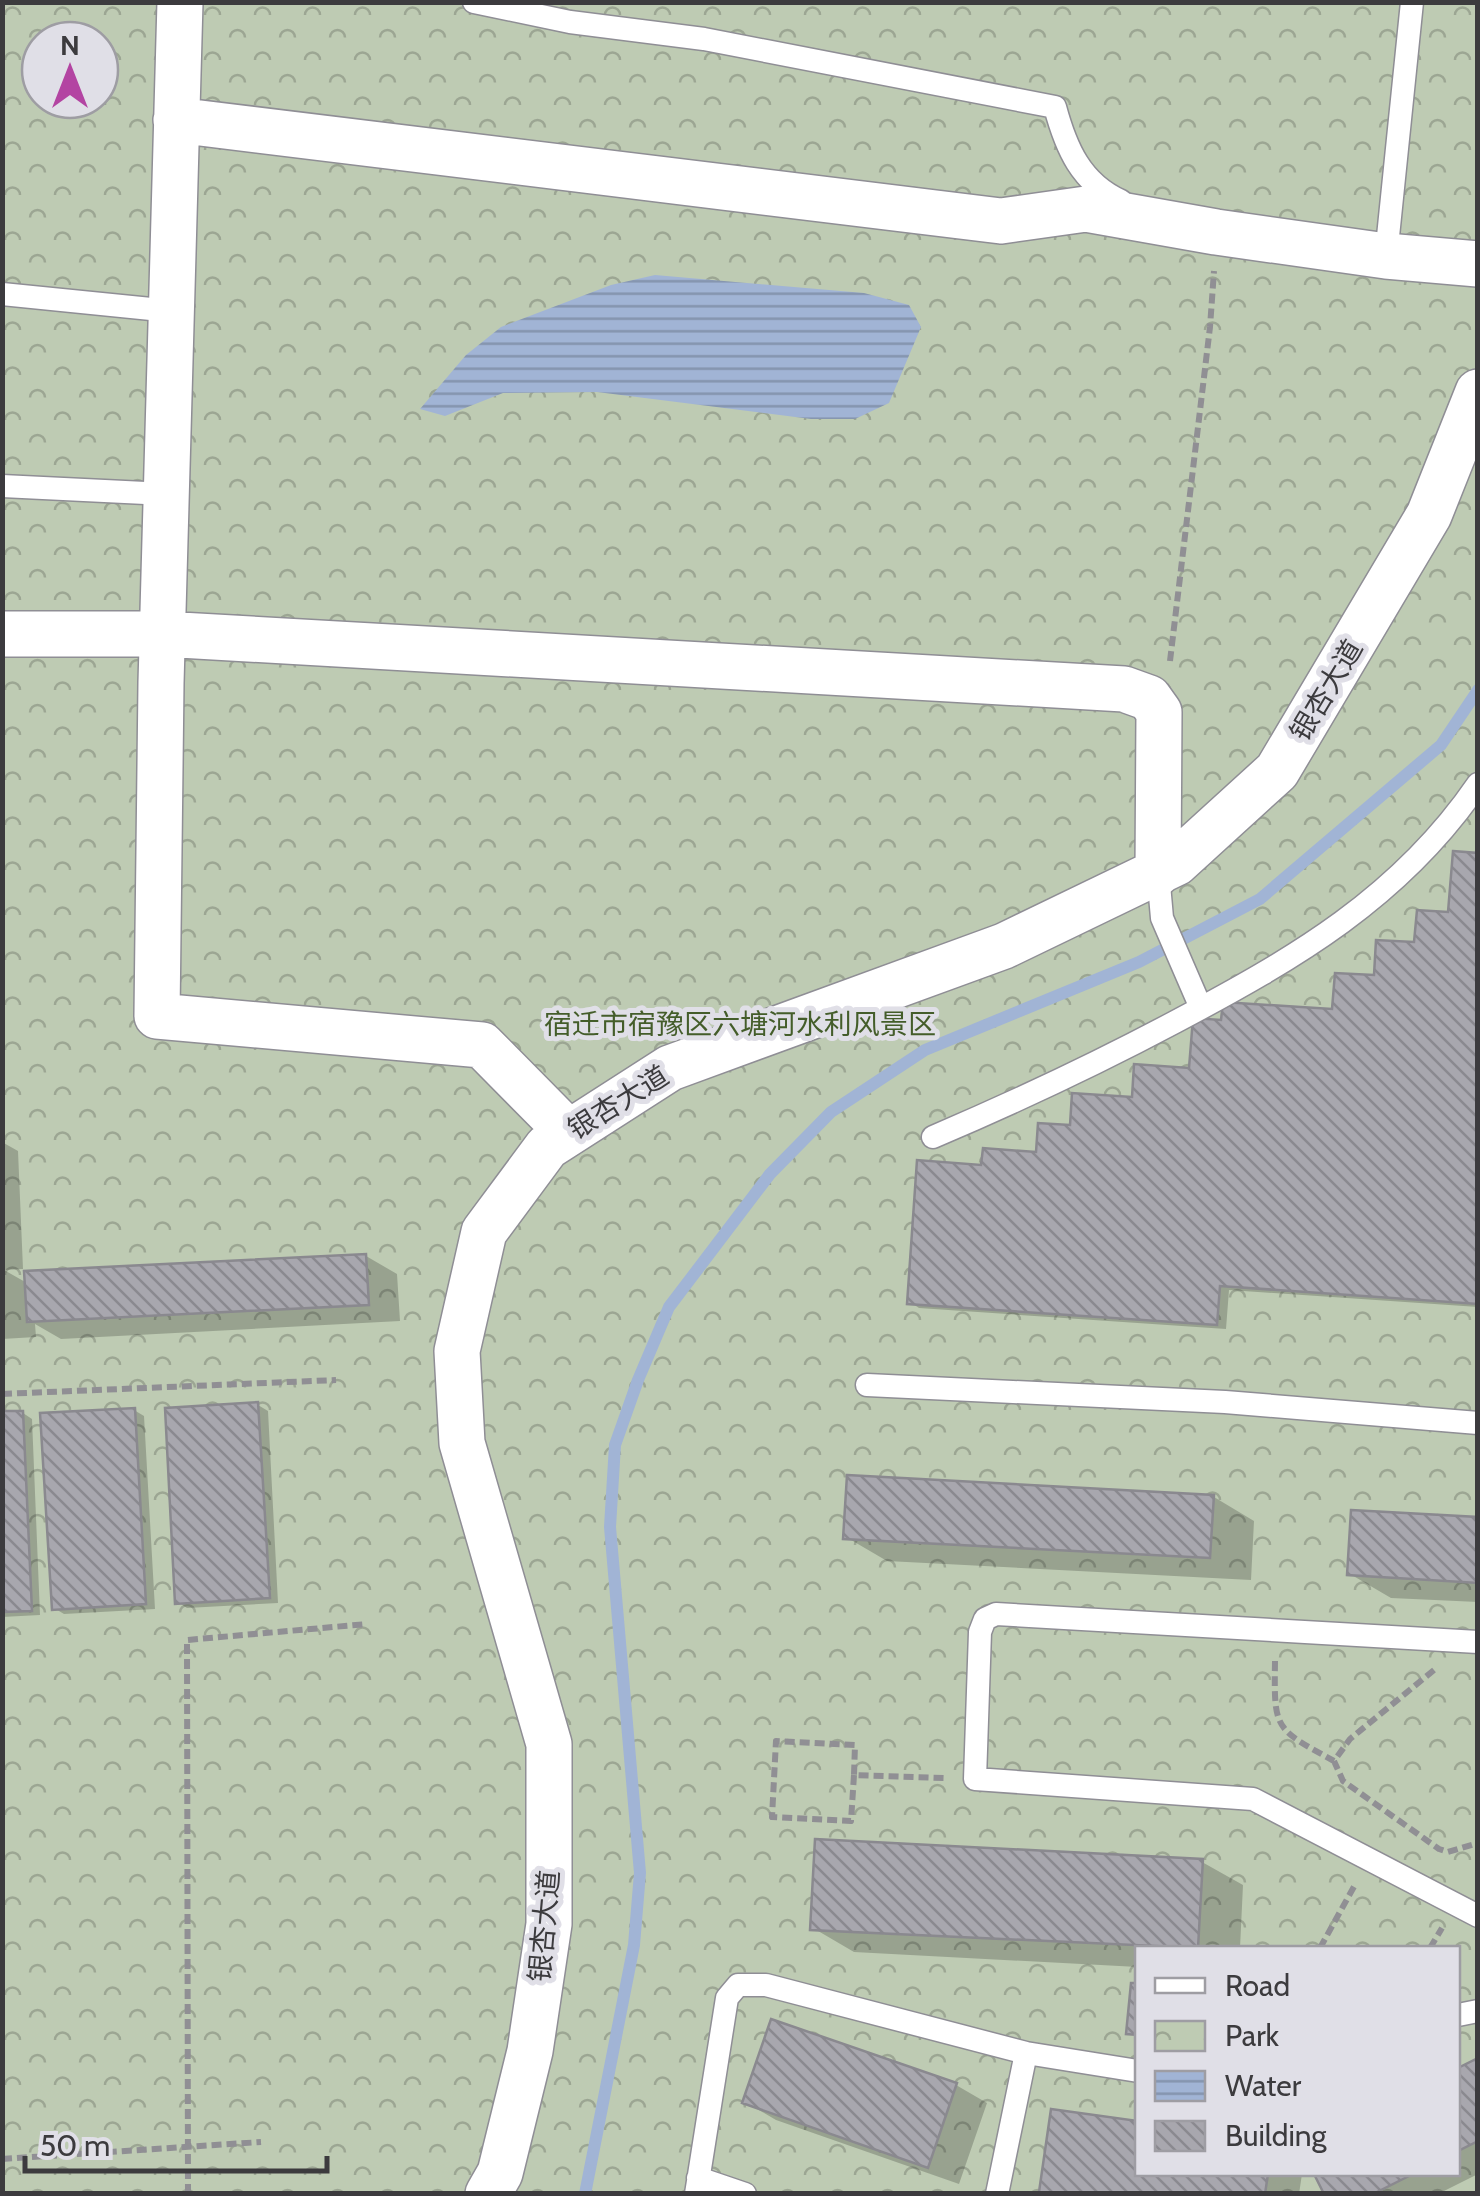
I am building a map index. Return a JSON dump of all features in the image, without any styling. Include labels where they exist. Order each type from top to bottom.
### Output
[{"type":"street","points":[[180,2],[162,634],[157,1016],[482,1045],[569,1133]]},
{"type":"street","points":[[176,120],[1001,221],[1086,209],[1198,230],[1386,256],[1478,264]]},
{"type":"street","name":"银杏大道","points":[[488,2194],[500,2173],[530,2051],[550,1924],[550,1744],[462,1443],[457,1352],[484,1232],[547,1147],[670,1068],[1004,946],[1176,863],[1278,771],[1430,515],[1478,392]]},
{"type":"street","points":[[2,634],[162,634],[1124,689],[1149,698],[1159,712],[1158,873]]},
{"type":"lane","points":[[474,2],[570,22],[704,39],[1054,107],[1066,148],[1100,192],[1198,230]]},
{"type":"lane","points":[[1386,256],[1412,2]]},
{"type":"lane","points":[[2,294],[171,311]]},
{"type":"lane","points":[[2,486],[166,494]]},
{"type":"lane","points":[[933,1137],[1107,1058],[1264,974],[1360,912],[1426,850],[1478,784]]},
{"type":"lane","points":[[1158,873],[1162,918],[1201,1008]]},
{"type":"lane","points":[[867,1385],[1225,1402],[1478,1423]]},
{"type":"lane","points":[[1474,1642],[996,1614],[985,1619],[979,1648],[975,1779],[1254,1799],[1478,1916]]},
{"type":"lane","points":[[745,2194],[697,2186],[726,1998],[738,1984],[766,1984],[1026,2053],[1135,2071]]},
{"type":"lane","points":[[997,2194],[1026,2053]]},
{"type":"path","points":[[1161,732],[1210,328],[1198,230]]},
{"type":"path","points":[[2,1394],[336,1380]]},
{"type":"path","points":[[188,2194],[187,1640],[367,1624]]},
{"type":"path","points":[[1276,1630],[1274,1712],[1282,1728],[1292,1738],[1334,1760],[1344,1781],[1440,1849],[1448,1852],[1478,1844]]},
{"type":"path","points":[[1334,1760],[1376,1716],[1474,1642]]},
{"type":"path","points":[[776,1741],[855,1745],[854,1775],[851,1821],[772,1817],[776,1741]]},
{"type":"path","points":[[854,1775],[975,1779]]},
{"type":"path","points":[[2,2158],[261,2142]]},
{"type":"green space","name":"宿迁市宿豫区六塘河水利风景区","points":[[3,3],[1477,3],[1477,2193],[3,2194]]},
{"type":"water","points":[[655,275],[864,293],[909,305],[921,327],[889,403],[855,419],[811,419],[597,392],[503,393],[445,416],[420,409],[466,355],[501,327],[611,285]]},
{"type":"building","points":[[1453,851],[1478,853],[1478,1304],[1220,1286],[1217,1325],[907,1304],[917,1160],[981,1165],[983,1148],[1036,1152],[1038,1123],[1070,1125],[1072,1093],[1132,1097],[1134,1064],[1189,1068],[1193,1018],[1221,1020],[1223,1002],[1332,1009],[1335,973],[1374,975],[1376,940],[1414,942],[1417,910],[1448,912]]},
{"type":"building","points":[[366,1254],[369,1305],[27,1322],[24,1271]]},
{"type":"building","points":[[258,1402],[270,1598],[175,1604],[165,1408]]},
{"type":"building","points":[[135,1408],[146,1604],[52,1610],[40,1413]]},
{"type":"building","points":[[2,1411],[23,1411],[32,1611],[2,1612]]},
{"type":"building","points":[[847,1475],[1214,1495],[1210,1558],[843,1539]]},
{"type":"building","points":[[1351,1510],[1478,1517],[1478,1583],[1347,1575]]},
{"type":"building","points":[[815,1839],[1203,1859],[1198,1946],[810,1930]]},
{"type":"building","points":[[1131,1983],[1135,1983],[1135,2035],[1126,2034]]},
{"type":"building","points":[[771,2019],[957,2083],[928,2168],[742,2103]]},
{"type":"building","points":[[1478,2058],[1478,2141],[1460,2150],[1460,2067]]},
{"type":"building","points":[[1051,2109],[1135,2121],[1135,2176],[1268,2176],[1265,2194],[1039,2192]]},
{"type":"building","points":[[1315,2176],[1409,2176],[1373,2194],[1324,2194]]},
{"type":"waterway","points":[[585,2194],[634,1945],[640,1873],[610,1527],[615,1445],[669,1307],[770,1174],[831,1112],[925,1050],[1139,962],[1260,899],[1441,745],[1478,690]]}]
